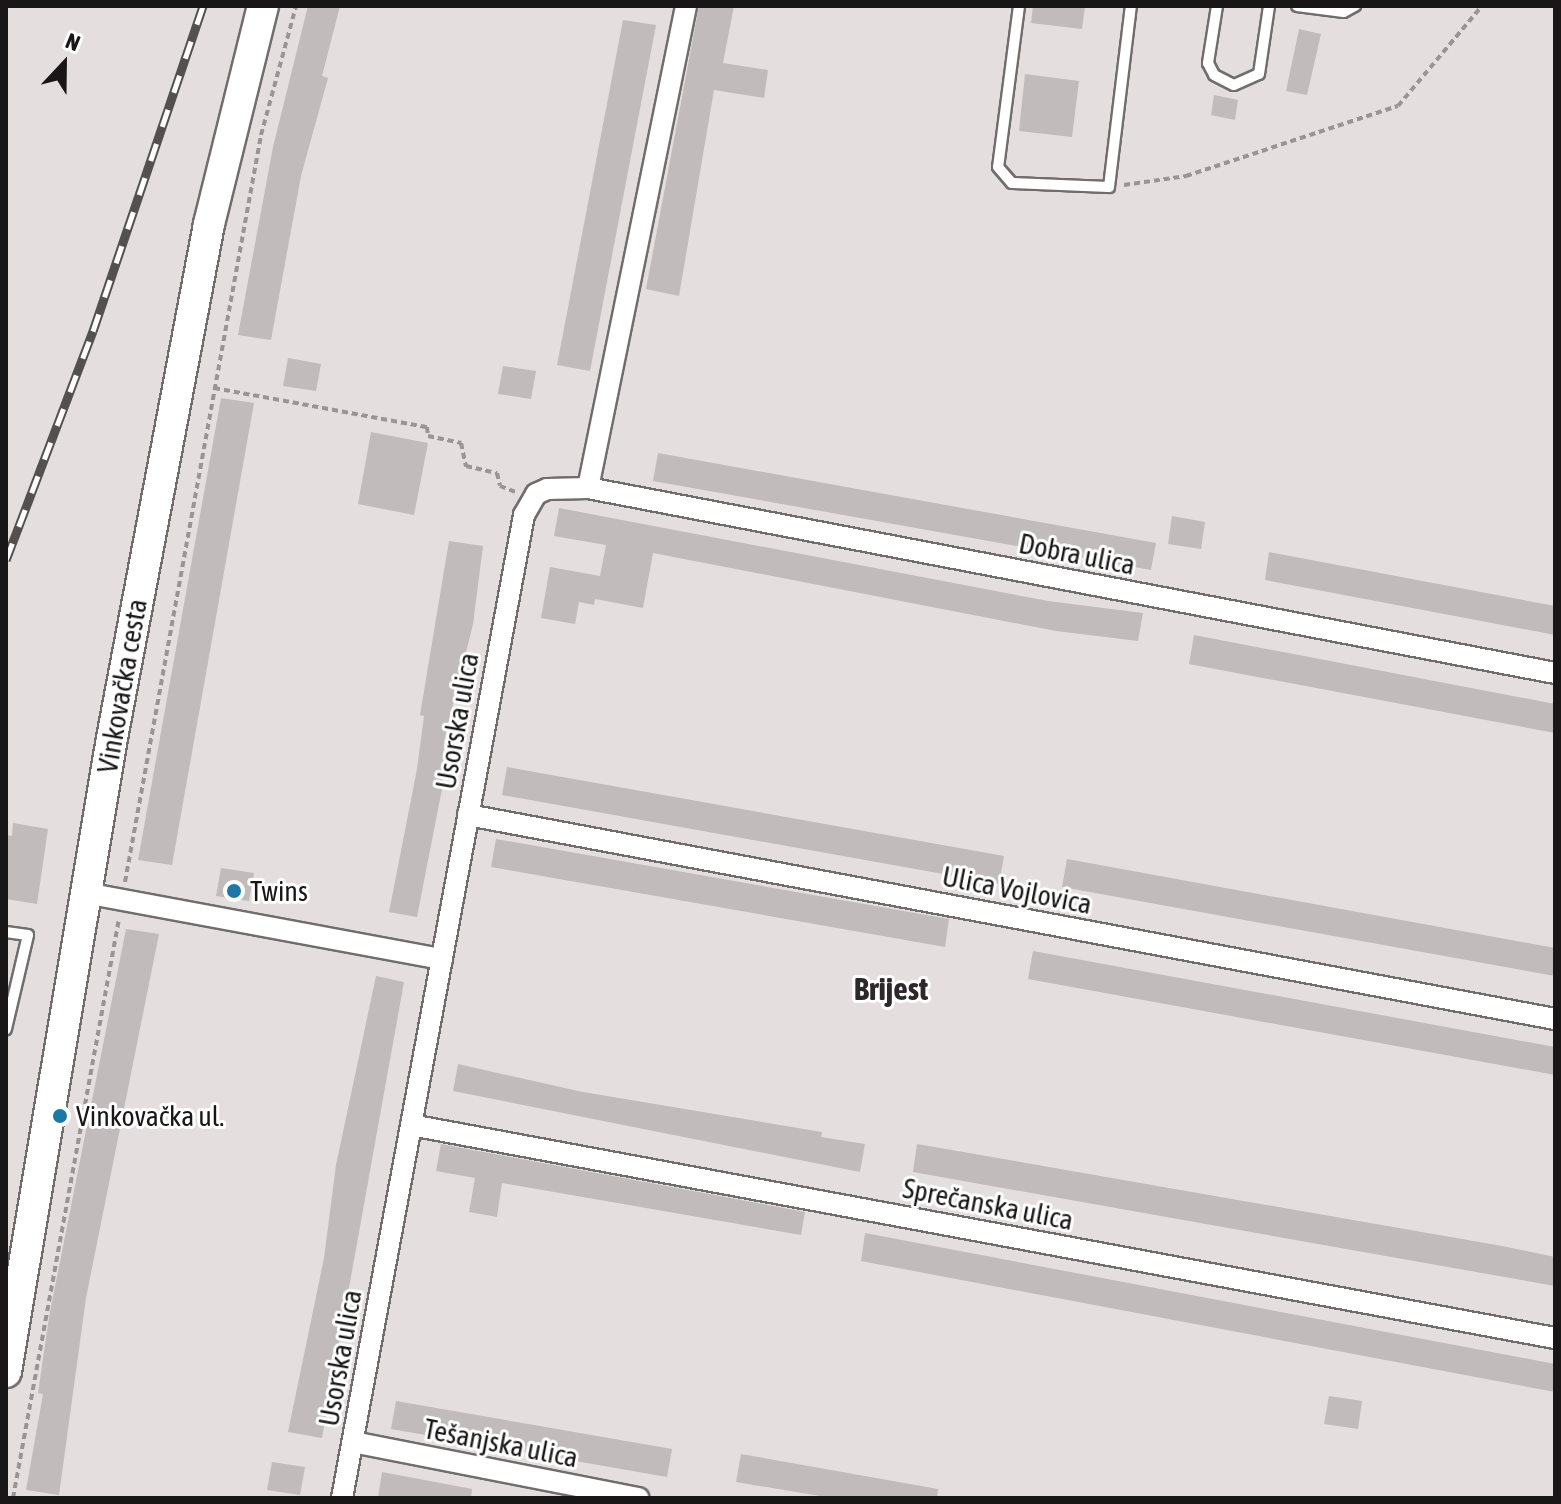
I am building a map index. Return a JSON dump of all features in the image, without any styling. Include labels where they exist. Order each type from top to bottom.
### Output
[{"type":"main road","name":"Vinkovačka cesta","points":[[6,1372],[13,1293],[209,224],[263,6]]},
{"type":"street","points":[[529,503],[559,485],[588,488],[686,6]]},
{"type":"street","name":"Dobra ulica","points":[[588,488],[1555,673]]},
{"type":"street","name":"Usorska ulica","points":[[342,1498],[529,503]]},
{"type":"street","name":"Ulica Vojlovica","points":[[468,815],[1555,1019]]},
{"type":"street","points":[[85,893],[442,959]]},
{"type":"street","name":"Sprečanska ulica","points":[[411,1125],[1555,1338]]},
{"type":"street","name":"Tešanjska ulica","points":[[353,1442],[639,1498]]},
{"type":"lane","points":[[1019,6],[998,167],[1012,183],[1109,187],[1131,6]]},
{"type":"lane","points":[[1217,6],[1208,63],[1214,75],[1234,85],[1259,74],[1269,6]]},
{"type":"lane","points":[[1297,6],[1344,12],[1355,6]]},
{"type":"lane","points":[[6,932],[28,935],[6,1029]]},
{"type":"path","points":[[13,1498],[261,135],[296,6]]},
{"type":"path","points":[[1109,187],[1186,176],[1398,106],[1482,6]]},
{"type":"path","points":[[214,388],[427,427],[428,436],[461,443],[466,466],[497,473],[500,486],[529,503]]},
{"type":"building","points":[[308,6],[340,6],[322,76],[328,78],[301,176],[271,340],[238,335],[273,147]]},
{"type":"building","points":[[699,6],[734,6],[723,63],[768,70],[764,98],[714,90],[679,296],[646,289]]},
{"type":"building","points":[[1033,6],[1085,6],[1082,29],[1031,23]]},
{"type":"building","points":[[623,20],[656,25],[590,371],[557,365]]},
{"type":"building","points":[[1299,29],[1321,34],[1307,95],[1286,91]]},
{"type":"building","points":[[1025,74],[1079,81],[1072,137],[1019,131]]},
{"type":"building","points":[[1214,95],[1238,100],[1235,120],[1211,115]]},
{"type":"building","points":[[288,358],[321,364],[316,391],[283,386]]},
{"type":"building","points":[[503,366],[536,371],[531,399],[498,394]]},
{"type":"building","points":[[221,398],[254,403],[172,865],[138,860]]},
{"type":"building","points":[[371,432],[428,443],[414,515],[358,504]]},
{"type":"building","points":[[658,453],[1156,543],[1151,570],[653,481]]},
{"type":"building","points":[[559,508],[1048,601],[1143,613],[1138,641],[1056,631],[653,553],[643,608],[595,599],[594,605],[579,602],[575,624],[541,618],[550,567],[600,576],[606,545],[554,536]]},
{"type":"building","points":[[1172,516],[1205,522],[1201,549],[1168,544]]},
{"type":"building","points":[[449,541],[483,546],[473,624],[444,741],[442,789],[417,917],[389,912],[417,769],[424,716],[420,715]]},
{"type":"building","points":[[1269,552],[1555,606],[1555,635],[1265,580]]},
{"type":"building","points":[[1194,635],[1555,704],[1555,733],[1189,664]]},
{"type":"building","points":[[507,767],[1004,856],[999,884],[502,795]]},
{"type":"building","points":[[13,823],[48,829],[37,904],[6,899],[6,835],[12,836]]},
{"type":"building","points":[[496,839],[949,919],[945,947],[491,867]]},
{"type":"building","points":[[1067,859],[1555,948],[1555,976],[1062,887]]},
{"type":"building","points":[[221,868],[254,873],[249,901],[216,896]]},
{"type":"building","points":[[126,929],[159,934],[86,1298],[59,1495],[26,1490],[43,1394],[38,1393],[49,1317]]},
{"type":"building","points":[[1033,951],[1555,1047],[1555,1075],[1028,979]]},
{"type":"building","points":[[376,976],[404,982],[322,1438],[288,1432],[324,1258],[336,1165]]},
{"type":"building","points":[[458,1064],[583,1092],[822,1132],[821,1137],[865,1144],[860,1172],[453,1091]]},
{"type":"building","points":[[441,1144],[805,1212],[801,1235],[502,1183],[497,1217],[469,1212],[475,1178],[436,1171]]},
{"type":"building","points":[[917,1144],[1555,1257],[1555,1286],[913,1172]]},
{"type":"building","points":[[865,1233],[1555,1364],[1555,1392],[861,1261]]},
{"type":"building","points":[[1329,1396],[1362,1401],[1358,1429],[1324,1424]]},
{"type":"building","points":[[396,1401],[672,1449],[667,1477],[391,1429]]},
{"type":"building","points":[[741,1454],[938,1489],[937,1498],[832,1498],[736,1482]]},
{"type":"building","points":[[272,1462],[305,1467],[300,1495],[267,1490]]},
{"type":"building","points":[[382,1472],[472,1489],[471,1498],[378,1498]]},
{"type":"railway","points":[[6,560],[93,331],[203,6]]},
{"type":"place","name":"Twins","points":[[234,891]]},
{"type":"place","name":"Vinkovačka ul.","points":[[60,1116]]},
{"type":"district","name":"Brijest","points":[[891,989]]}]
